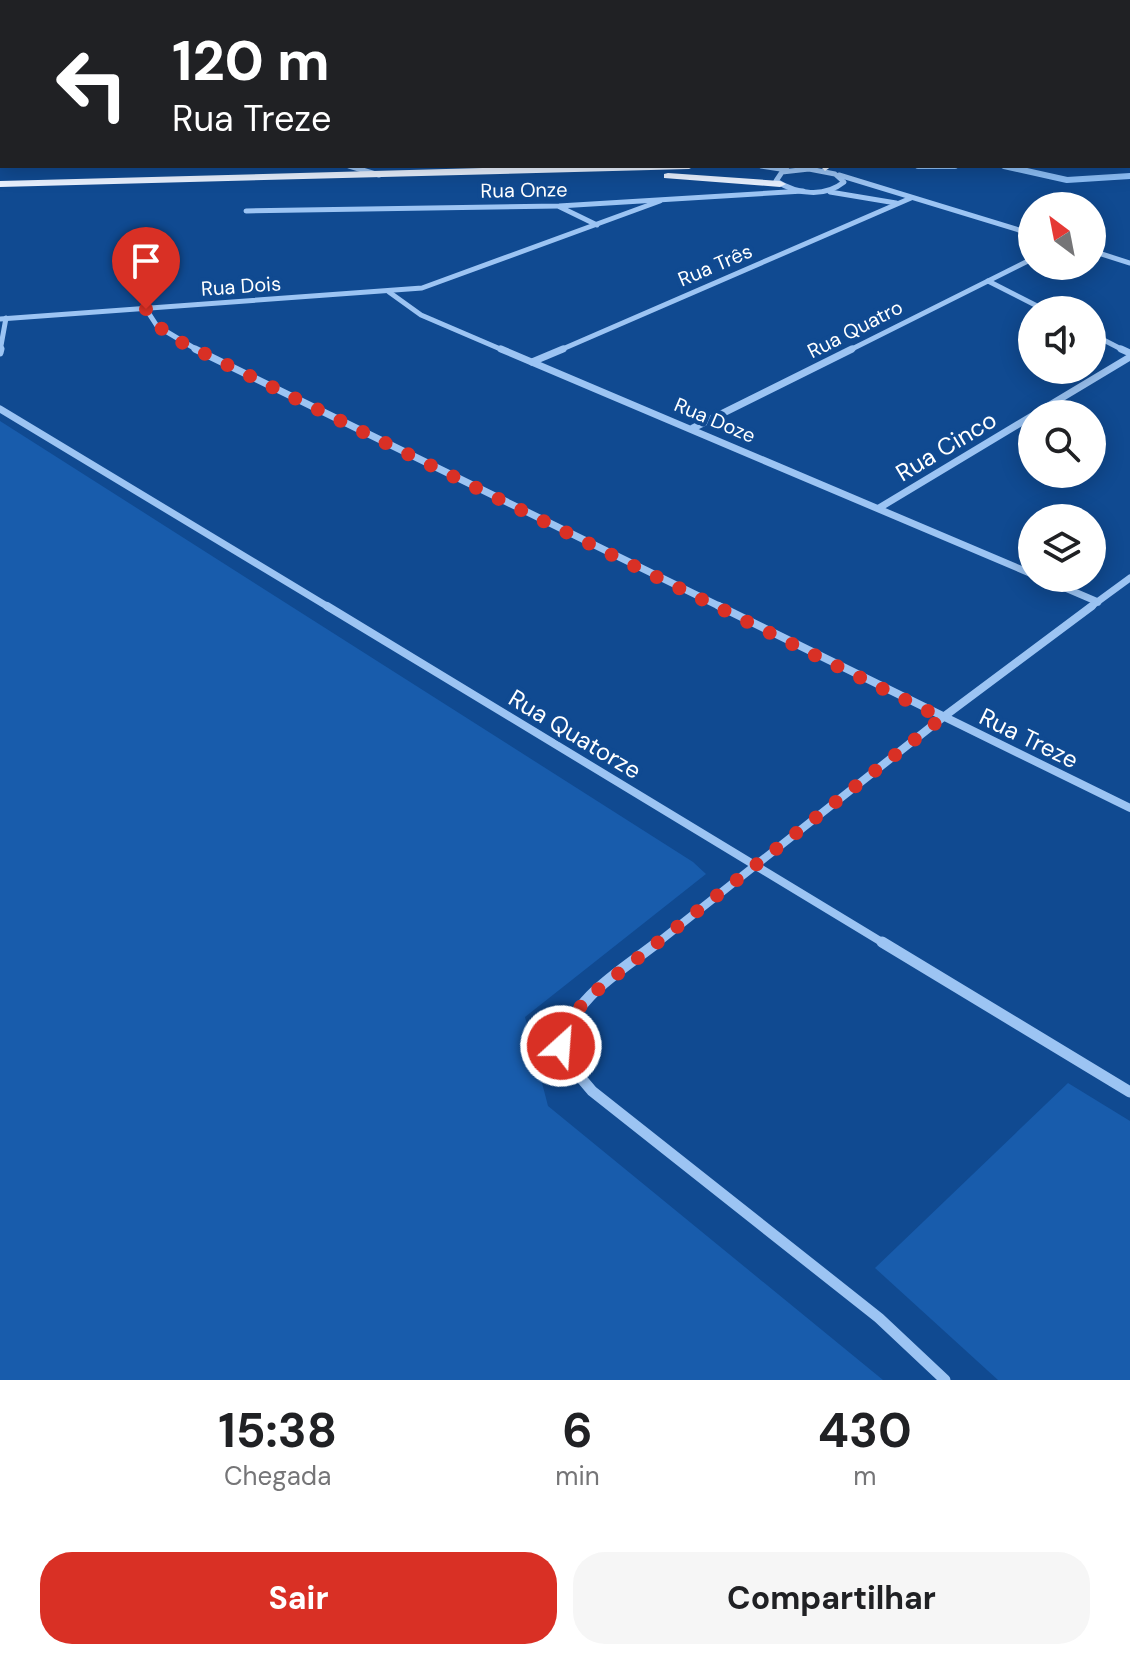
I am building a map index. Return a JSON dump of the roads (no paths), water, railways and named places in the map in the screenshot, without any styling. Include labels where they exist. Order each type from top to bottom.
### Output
[{"type":"main road","points":[[0,184],[649,168]]},
{"type":"main road","points":[[568,172],[778,181]]},
{"type":"street","points":[[356,168],[379,175]]},
{"type":"street","points":[[769,168],[826,168],[932,206],[1018,230]]},
{"type":"street","points":[[769,168],[778,181],[803,191],[826,191],[932,206]]},
{"type":"street","points":[[778,181],[799,168]]},
{"type":"street","points":[[826,191],[842,184],[839,175]]},
{"type":"street","name":"Rua Onze","points":[[246,211],[559,206],[803,191]]},
{"type":"street","name":"Rua Três","points":[[532,362],[911,198]]},
{"type":"street","name":"Rua Dois","points":[[3,318],[389,292],[440,284],[660,201]]},
{"type":"street","points":[[559,206],[597,225]]},
{"type":"street","points":[[1106,255],[1130,263]]},
{"type":"street","name":"Rua Quatro","points":[[693,428],[1018,266]]},
{"type":"street","points":[[988,281],[1018,296]]},
{"type":"street","name":"Rua Doze","points":[[389,292],[421,315],[1018,568]]},
{"type":"street","name":"Rua Treze","points":[[146,309],[165,333],[181,342],[1130,808]]},
{"type":"street","points":[[0,353],[3,318]]},
{"type":"street","points":[[1106,342],[1130,355]]},
{"type":"street","name":"Rua Cinco","points":[[1058,400],[1130,355]]},
{"type":"street","name":"Rua Quatorze","points":[[0,409],[1130,1092]]},
{"type":"street","name":"Rua Cinco","points":[[879,508],[1018,425]]},
{"type":"street","points":[[945,1380],[879,1318],[592,1091],[568,1066],[561,1046],[567,1022],[591,995],[942,718],[1130,578]]},
{"type":"street","points":[[1075,592],[1098,602]]},
{"type":"waterway","points":[[1013,168],[1067,180],[1130,176]]}]
